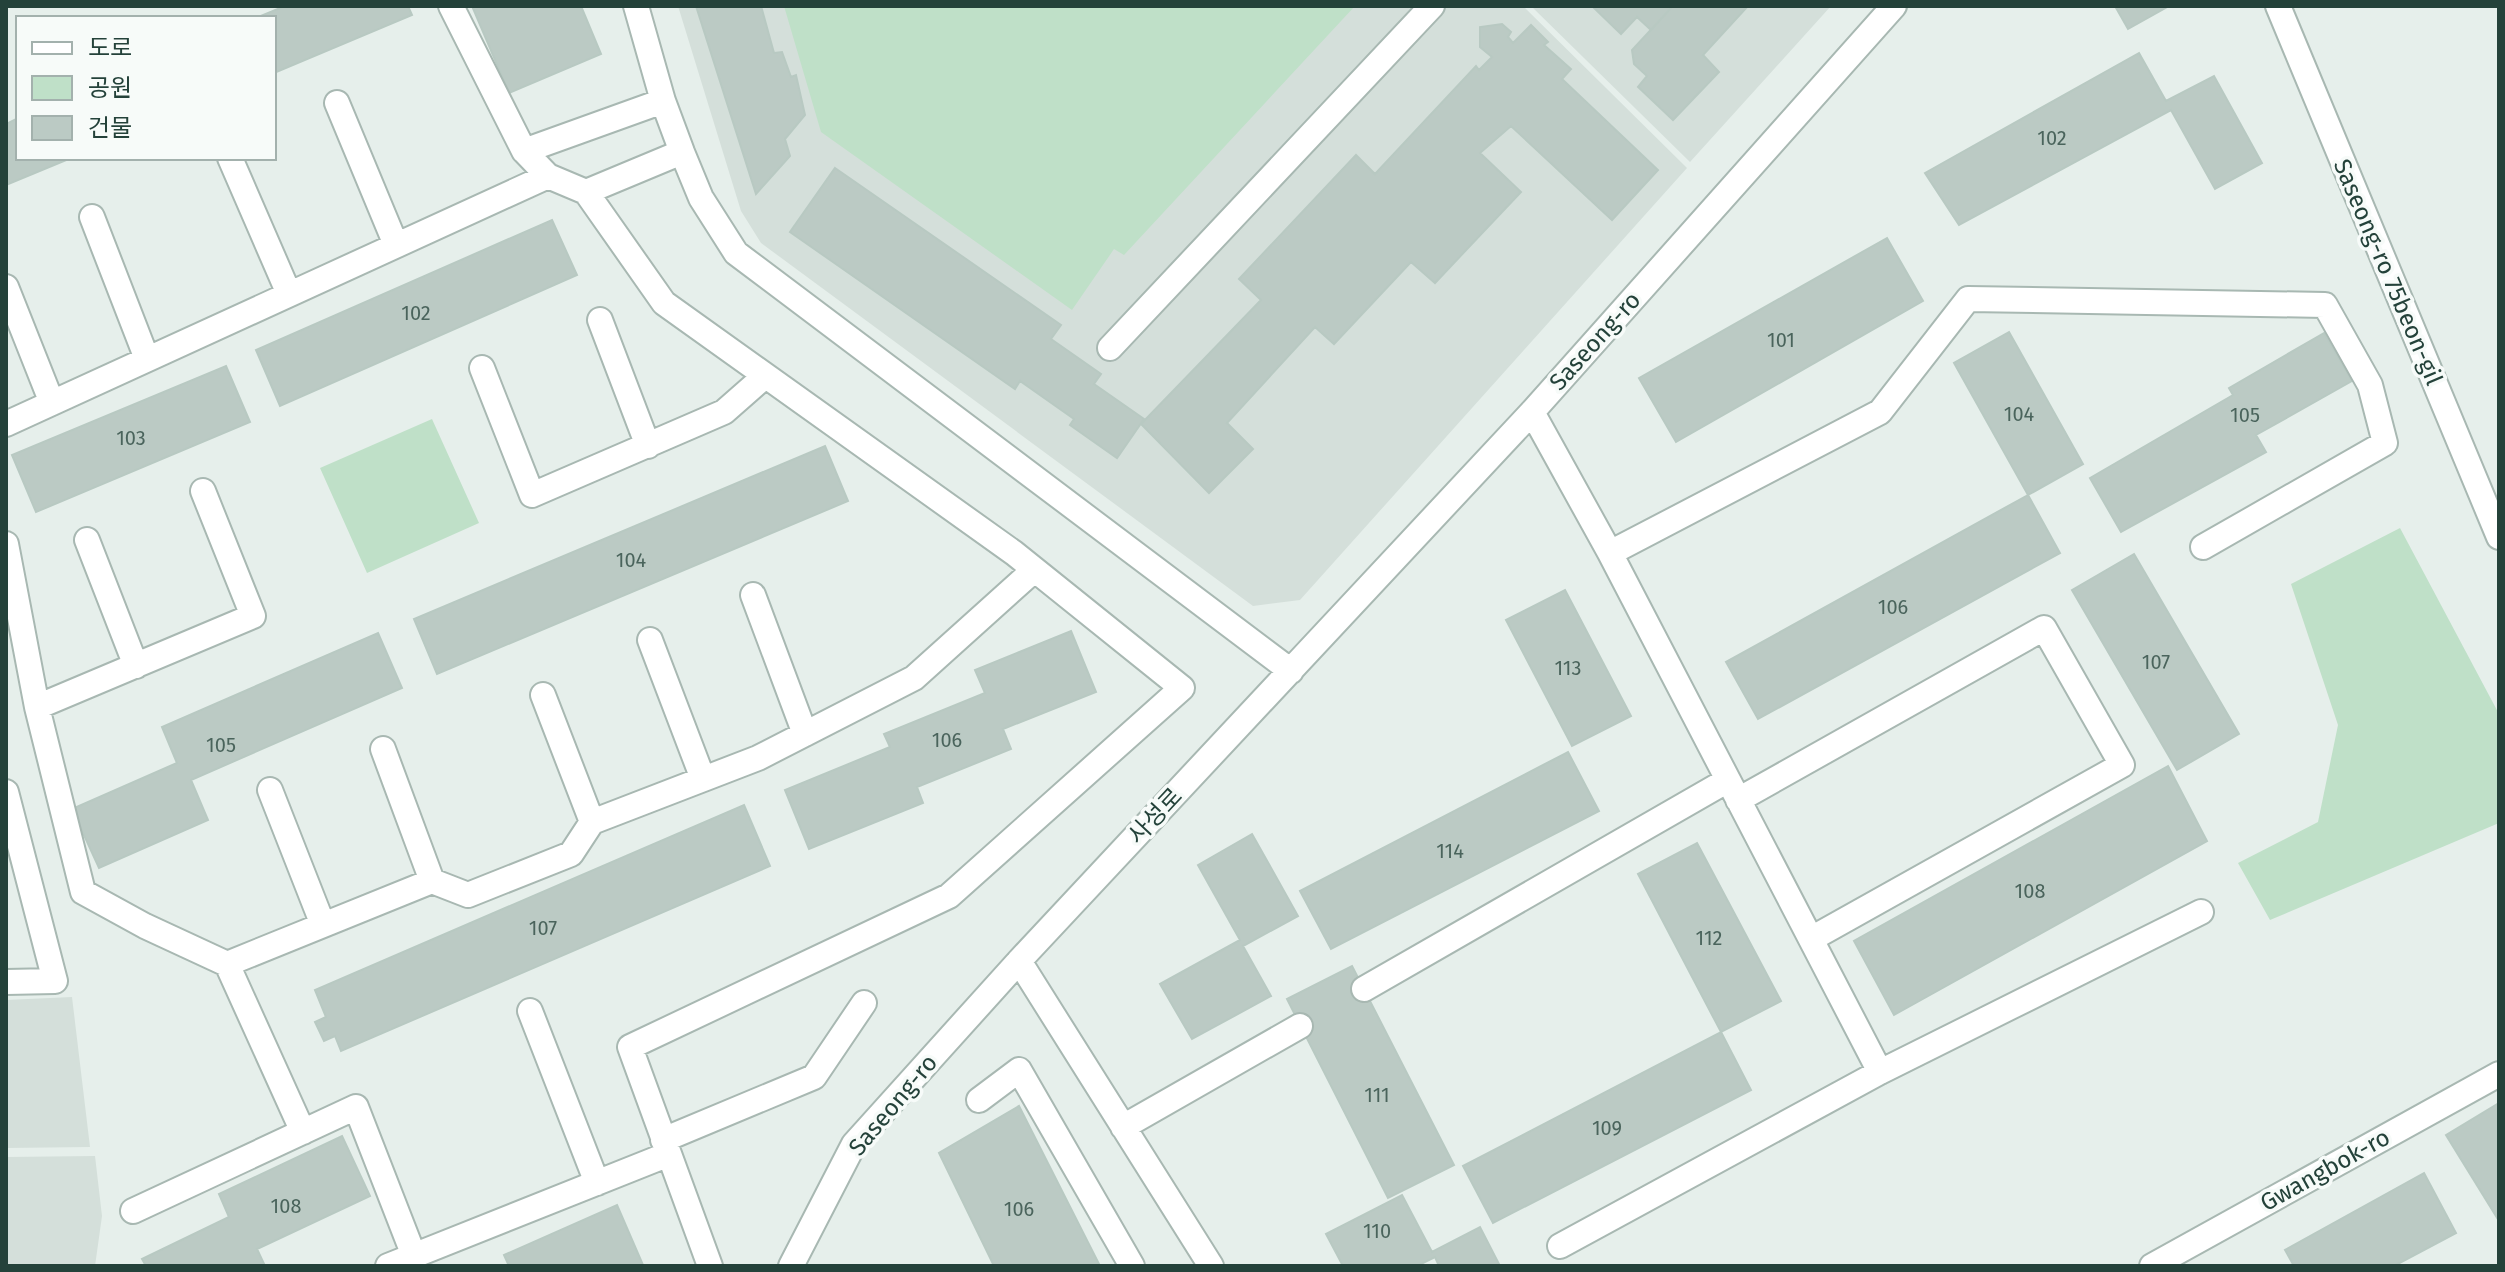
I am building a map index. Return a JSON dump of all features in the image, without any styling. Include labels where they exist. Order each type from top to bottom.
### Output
[{"type":"street","points":[[451,6],[524,151],[548,176],[586,192],[664,303],[1034,570],[1182,688],[949,896],[630,1047],[710,1266]]},
{"type":"street","points":[[636,6],[663,101],[682,152],[701,198],[736,253],[1291,671]]},
{"type":"street","points":[[1110,348],[1432,6]]},
{"type":"street","name":"Saseong-ro","points":[[1291,671],[1532,412],[1894,6]]},
{"type":"street","name":"Saseong-ro 75beon-gil","points":[[2278,6],[2499,537]]},
{"type":"street","points":[[524,151],[663,101]]},
{"type":"street","points":[[337,103],[396,245]]},
{"type":"street","points":[[586,192],[682,152]]},
{"type":"street","points":[[231,160],[289,294]]},
{"type":"street","points":[[6,424],[548,176]]},
{"type":"street","points":[[92,217],[147,359]]},
{"type":"street","points":[[6,287],[52,403]]},
{"type":"street","points":[[1610,553],[1880,412],[1968,299],[2325,305],[2370,385],[2385,443],[2203,547]]},
{"type":"street","points":[[600,320],[648,446]]},
{"type":"street","points":[[482,368],[532,495],[724,412],[765,376]]},
{"type":"street","points":[[1532,412],[1610,553],[1880,1072]]},
{"type":"street","points":[[37,707],[253,616],[203,491]]},
{"type":"street","points":[[87,540],[136,666]]},
{"type":"street","points":[[6,544],[37,707],[83,892],[145,926],[227,964],[303,1132]]},
{"type":"street","points":[[227,964],[432,881],[468,895],[571,854],[592,822],[758,758],[914,678],[1034,570]]},
{"type":"street","points":[[753,595],[805,734]]},
{"type":"street","points":[[1364,989],[1733,790],[2044,628],[2122,765],[1811,939]]},
{"type":"street","points":[[650,640],[703,779]]},
{"type":"street","name":"사성로","points":[[1019,961],[1291,671]]},
{"type":"street","points":[[543,695],[592,822]]},
{"type":"street","points":[[383,749],[432,881]]},
{"type":"street","points":[[270,790],[323,925]]},
{"type":"street","points":[[6,792],[55,981],[6,982]]},
{"type":"street","points":[[1560,1246],[1880,1072],[2201,912]]},
{"type":"street","points":[[1019,961],[1211,1266]]},
{"type":"street","name":"Saseong-ro","points":[[791,1266],[854,1144],[1019,961]]},
{"type":"street","points":[[388,1266],[597,1183],[814,1077],[864,1003]]},
{"type":"street","points":[[530,1011],[597,1183]]},
{"type":"street","points":[[1123,1127],[1300,1026]]},
{"type":"street","points":[[979,1100],[1019,1070],[1132,1266]]},
{"type":"street","name":"Gwangbok-ro","points":[[2152,1266],[2499,1074]]},
{"type":"street","points":[[133,1211],[356,1107],[414,1256]]},
{"type":"shaded area","points":[[678,6],[1523,6],[1687,168],[1300,600],[1253,606],[761,243],[741,211]]},
{"type":"shaded area","points":[[1531,6],[1831,6],[1690,162]]},
{"type":"shaded area","points":[[72,997],[90,1147],[6,1148],[6,1000]]},
{"type":"shaded area","points":[[95,1156],[102,1216],[95,1266],[6,1266],[6,1157]]},
{"type":"green space","points":[[784,6],[1355,6],[1124,255],[1114,249],[1072,310],[821,132]]},
{"type":"green space","points":[[432,419],[479,523],[367,573],[320,468]]},
{"type":"green space","points":[[2400,528],[2499,714],[2499,823],[2270,920],[2238,863],[2318,822],[2338,725],[2291,584]]},
{"type":"building","points":[[285,6],[408,6],[412,15],[276,72],[276,16],[261,16]]},
{"type":"building","points":[[472,6],[581,6],[601,54],[509,93]]},
{"type":"building","points":[[696,6],[761,6],[774,53],[782,52],[791,77],[796,75],[805,115],[785,139],[790,156],[756,194]]},
{"type":"building","points":[[1592,6],[1672,7],[1651,30],[1637,17],[1621,34]]},
{"type":"building","points":[[1670,6],[1748,6],[1703,55],[1719,72],[1673,120],[1638,87],[1647,76],[1634,64],[1632,50]]},
{"type":"building","points":[[2115,6],[2169,6],[2128,29]]},
{"type":"building","points":[[1502,24],[1511,32],[1508,37],[1513,43],[1531,25],[1548,42],[1544,45],[1571,69],[1562,79],[1658,170],[1612,220],[1511,126],[1480,153],[1521,192],[1435,283],[1411,262],[1334,344],[1315,327],[1227,423],[1253,449],[1209,493],[1141,424],[1261,300],[1239,279],[1356,155],[1375,174],[1476,66],[1479,70],[1492,57],[1480,47],[1480,27]]},
{"type":"building","points":[[2139,53],[2166,101],[2214,76],[2262,163],[2215,189],[2171,110],[1959,225],[1925,173]]},
{"type":"building","points":[[16,119],[16,160],[66,160],[6,185],[6,124]]},
{"type":"building","points":[[835,168],[1061,325],[1051,339],[1101,374],[1094,384],[1144,419],[1117,458],[1070,425],[1074,419],[1020,381],[1015,389],[790,232]]},
{"type":"building","points":[[552,220],[577,275],[280,406],[256,350]]},
{"type":"building","points":[[1887,238],[1923,301],[1676,442],[1639,378]]},
{"type":"building","points":[[2009,332],[2083,464],[2028,495],[1954,363]]},
{"type":"building","points":[[2324,333],[2352,381],[2256,435],[2266,452],[2121,532],[2090,478],[2233,395],[2229,388]]},
{"type":"building","points":[[226,366],[250,422],[36,512],[12,455]]},
{"type":"building","points":[[825,446],[848,501],[437,674],[414,619]]},
{"type":"building","points":[[2028,495],[2060,553],[1758,719],[1726,662]]},
{"type":"building","points":[[2134,554],[2239,734],[2177,770],[2072,590]]},
{"type":"building","points":[[1565,590],[1631,716],[1572,746],[1506,620]]},
{"type":"building","points":[[1071,631],[1096,692],[1003,729],[1011,749],[917,787],[923,803],[809,849],[785,790],[890,747],[884,734],[985,693],[975,670]]},
{"type":"building","points":[[378,633],[402,688],[191,780],[208,820],[99,868],[72,809],[177,763],[162,727]]},
{"type":"building","points":[[1568,752],[1599,811],[1331,949],[1300,891]]},
{"type":"building","points":[[2168,766],[2207,841],[1894,1015],[1854,941]]},
{"type":"building","points":[[744,805],[770,866],[341,1051],[335,1036],[324,1041],[315,1022],[326,1017],[315,990]]},
{"type":"building","points":[[1252,834],[1298,916],[1243,946],[1271,996],[1192,1039],[1160,984],[1240,940],[1198,865]]},
{"type":"building","points":[[1697,843],[1781,1001],[1721,1032],[1638,874]]},
{"type":"building","points":[[1352,966],[1454,1165],[1388,1198],[1287,999]]},
{"type":"building","points":[[1721,1032],[1751,1090],[1493,1223],[1463,1166]]},
{"type":"building","points":[[2499,1103],[2499,1221],[2446,1135]]},
{"type":"building","points":[[1019,1106],[1100,1266],[994,1266],[939,1153]]},
{"type":"building","points":[[342,1136],[370,1196],[257,1249],[265,1266],[146,1266],[142,1259],[229,1217],[219,1194]]},
{"type":"building","points":[[2424,1173],[2456,1233],[2394,1266],[2294,1266],[2285,1250]]},
{"type":"building","points":[[1402,1195],[1432,1252],[1480,1227],[1500,1266],[1439,1266],[1435,1257],[1417,1266],[1343,1266],[1326,1234]]},
{"type":"building","points":[[617,1205],[643,1265],[509,1266],[504,1255]]}]
